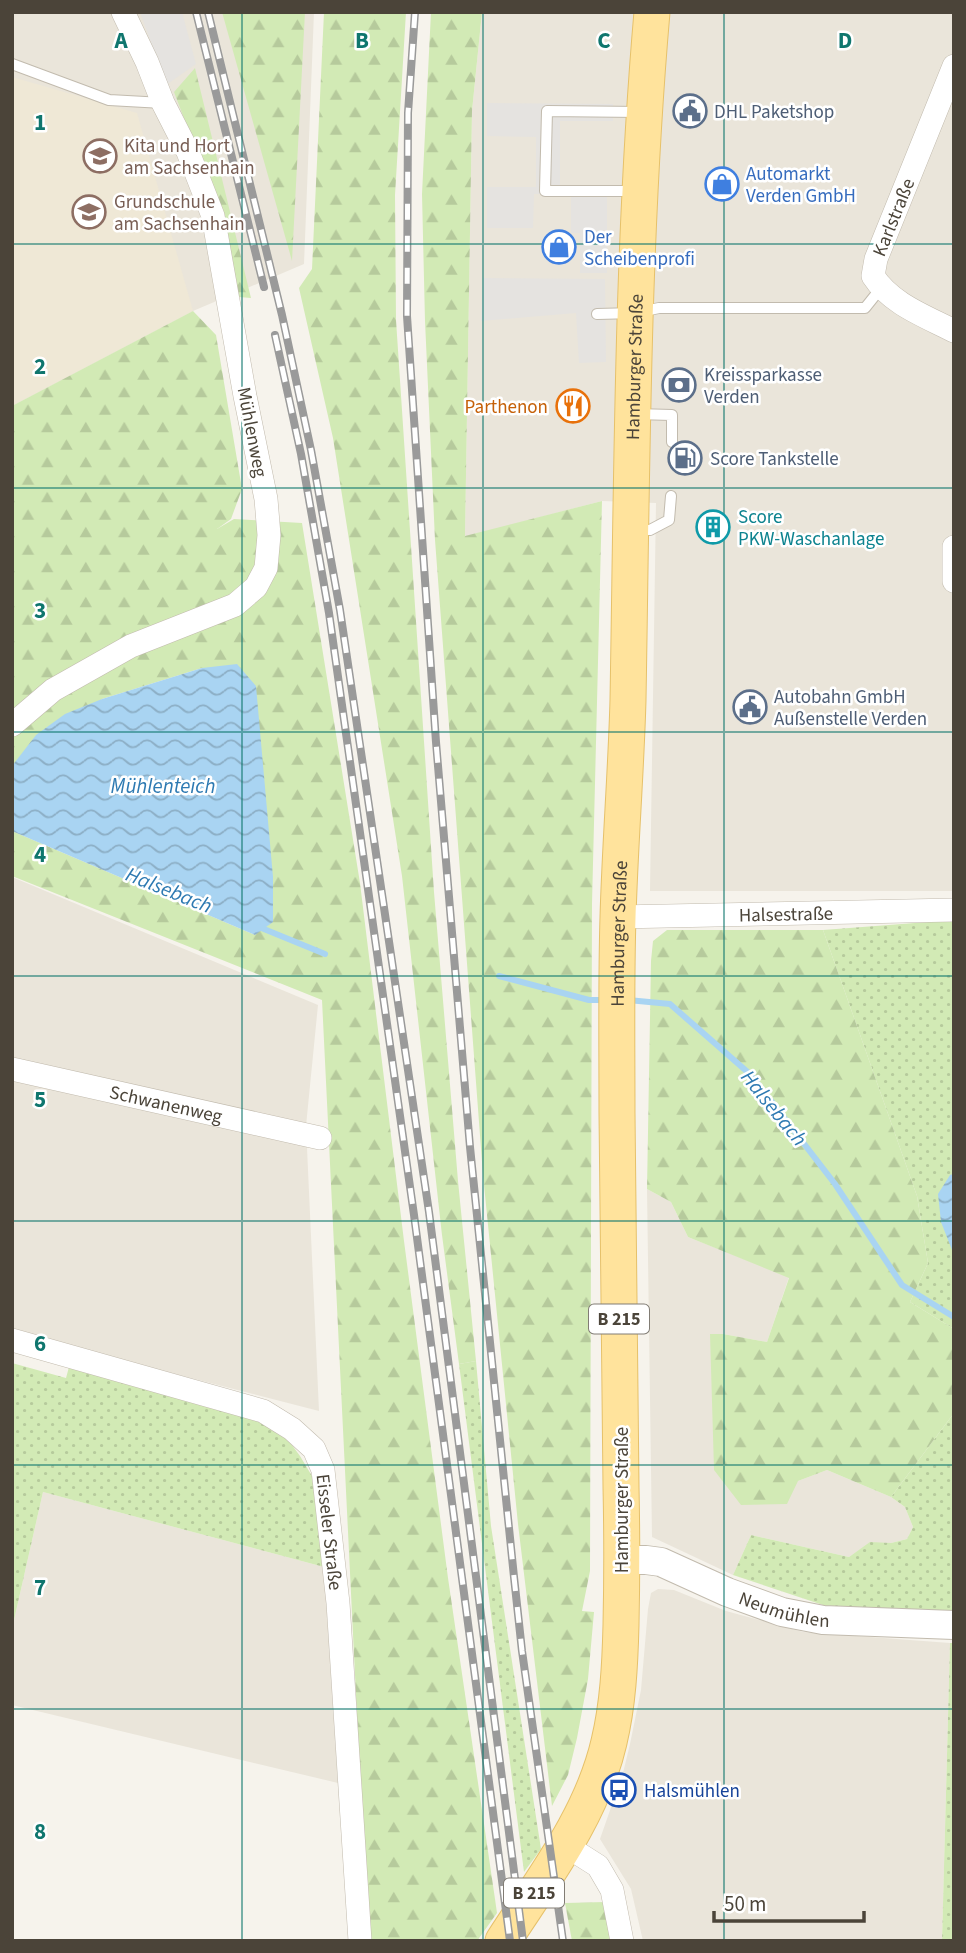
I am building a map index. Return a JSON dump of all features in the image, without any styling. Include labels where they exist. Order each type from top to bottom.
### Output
[{"type":"main road","name":"Hamburger Straße","points":[[565,1845],[599,1775],[613,1724],[619,1670],[622,1560],[618,917],[626,772],[639,191],[652,12]]},
{"type":"main road","name":"B 215","points":[[503,1941],[565,1845]]},
{"type":"street","name":"Mühlenweg","points":[[12,726],[53,690],[131,646],[235,605],[256,587],[266,568],[269,535],[266,499],[213,216],[188,152],[123,12]]},
{"type":"street","name":"Karlstraße","points":[[881,288],[873,276],[876,258],[954,66]]},
{"type":"street","points":[[881,288],[908,307],[954,331]]},
{"type":"street","points":[[954,547],[954,580]]},
{"type":"street","name":"Halsestraße","points":[[618,917],[954,910]]},
{"type":"street","name":"Schwanenweg","points":[[12,1069],[320,1138]]},
{"type":"street","name":"Eisseler Straße","points":[[12,1340],[262,1411],[292,1429],[314,1448],[323,1470],[338,1603],[360,1941]]},
{"type":"street","name":"Neumühlen","points":[[622,1560],[661,1562],[727,1592],[782,1612],[823,1620],[954,1625]]},
{"type":"street","points":[[565,1845],[598,1866],[603,1874],[612,1890],[622,1941]]},
{"type":"lane","points":[[12,64],[109,100],[163,103]]},
{"type":"lane","points":[[639,191],[545,191],[547,111],[643,112]]},
{"type":"lane","points":[[597,314],[635,313],[659,308],[865,308],[881,288]]},
{"type":"lane","points":[[633,414],[672,415],[672,442]]},
{"type":"lane","points":[[631,529],[650,530],[669,520],[671,496]]},
{"type":"shaded area","points":[[12,12],[314,12],[304,264],[193,311],[12,406]]},
{"type":"shaded area","points":[[140,12],[182,12],[196,64],[166,85]]},
{"type":"shaded area","points":[[482,12],[954,12],[954,891],[650,891],[656,503],[602,501],[465,537],[472,111]]},
{"type":"shaded area","name":"Grundschule am Sachsenhain","points":[[12,77],[137,113],[193,311],[12,406]]},
{"type":"shaded area","points":[[487,103],[613,104],[613,121],[560,121],[560,186],[607,186],[607,273],[580,273],[580,233],[571,233],[571,194],[534,194],[533,228],[487,228],[487,187],[536,187],[536,137],[487,136]]},
{"type":"shaded area","points":[[483,278],[605,279],[606,362],[579,363],[576,313],[481,321]]},
{"type":"shaded area","points":[[12,877],[318,1005],[306,1126],[319,1411],[12,1330]]},
{"type":"shaded area","points":[[647,1189],[671,1202],[688,1237],[789,1277],[767,1342],[723,1334],[798,1481],[827,1470],[891,1497],[905,1507],[913,1527],[907,1539],[891,1543],[870,1543],[849,1557],[751,1535],[733,1575],[652,1537]]},
{"type":"shaded area","points":[[43,1492],[324,1567],[338,1783],[12,1705],[12,1629]]},
{"type":"shaded area","points":[[658,1589],[674,1590],[726,1611],[803,1632],[950,1643],[942,1941],[643,1941],[631,1889],[600,1839],[630,1744],[641,1690],[648,1609],[651,1593]]},
{"type":"green space","points":[[222,12],[305,12],[292,261]]},
{"type":"green space","points":[[324,12],[406,12],[395,195],[396,320],[434,892],[476,1361],[459,1364],[402,876],[333,438],[299,288],[312,269]]},
{"type":"green space","points":[[431,12],[482,12],[472,111],[465,536],[602,501],[592,904],[590,1571],[582,1611],[594,1612],[588,1679],[577,1738],[568,1775],[552,1806],[518,1524],[483,1175],[435,540],[422,194]]},
{"type":"green space","points":[[195,68],[251,298],[239,297],[212,192],[174,92]]},
{"type":"green space","points":[[193,311],[216,335],[242,489],[231,519],[217,529],[234,519],[302,523],[360,883],[448,1578],[497,1913],[477,1941],[368,1941],[322,1000],[12,876],[12,831],[255,935],[202,668],[102,699],[12,766],[12,406]]},
{"type":"green space","points":[[954,920],[954,1329],[910,1302],[928,1263],[917,1196],[823,930]]},
{"type":"green space","points":[[667,930],[823,930],[917,1196],[928,1263],[910,1302],[954,1329],[954,1413],[891,1497],[827,1470],[798,1481],[787,1504],[741,1505],[714,1470],[710,1334],[767,1342],[789,1278],[688,1237],[671,1202],[647,1189],[651,961],[653,941]]},
{"type":"green space","points":[[476,1361],[491,1526],[541,1849],[524,1872],[459,1364]]},
{"type":"green space","points":[[12,1363],[66,1378],[69,1367],[259,1420],[289,1441],[312,1476],[324,1567],[43,1492],[12,1629]]},
{"type":"green space","points":[[954,1413],[954,1618],[844,1612],[733,1575],[751,1535],[849,1557],[870,1542],[891,1543],[907,1539],[913,1527],[905,1507],[891,1497]]},
{"type":"green space","points":[[950,1643],[954,1643],[954,1941],[942,1941]]},
{"type":"green space","points":[[605,1902],[613,1941],[572,1941],[565,1903]]},
{"type":"water","name":"Mühlenteich","points":[[237,664],[256,686],[273,877],[273,922],[255,935],[12,831],[12,766],[36,735],[65,714],[102,699],[202,668]]},
{"type":"water","points":[[954,1174],[954,1255],[941,1222],[938,1194],[950,1175]]},
{"type":"waterway","name":"Halsebach","points":[[259,927],[325,954]]},
{"type":"waterway","name":"Halsebach","points":[[499,976],[589,1000],[606,1000]]},
{"type":"waterway","name":"Halsebach","points":[[628,1000],[670,1004],[751,1075],[835,1184],[902,1285],[954,1317]]},
{"type":"railway","points":[[196,12],[264,287]]},
{"type":"railway","points":[[208,12],[282,315],[311,450],[340,610],[429,1212],[523,1941]]},
{"type":"railway","points":[[415,12],[408,113],[407,316],[436,742],[470,1147],[514,1577],[563,1941]]},
{"type":"railway","points":[[275,335],[301,454],[329,613],[414,1215],[510,1941]]},
{"type":"place","name":"DHL Paketshop","points":[[690,111]]},
{"type":"place","name":"Kita und Hort am Sachsenhain","points":[[100,156]]},
{"type":"place","name":"Automarkt Verden GmbH","points":[[722,184]]},
{"type":"place","name":"Grundschule am Sachsenhain","points":[[89,212]]},
{"type":"place","name":"Der Scheibenprofi","points":[[559,247]]},
{"type":"place","name":"Kreissparkasse Verden","points":[[679,385]]},
{"type":"place","name":"Parthenon","points":[[573,406]]},
{"type":"place","name":"Score Tankstelle","points":[[685,458]]},
{"type":"place","name":"Score PKW-Waschanlage","points":[[713,527]]},
{"type":"place","name":"Autobahn GmbH Außenstelle Verden","points":[[750,707]]},
{"type":"place","name":"Halsmühlen","points":[[619,1790]]}]
